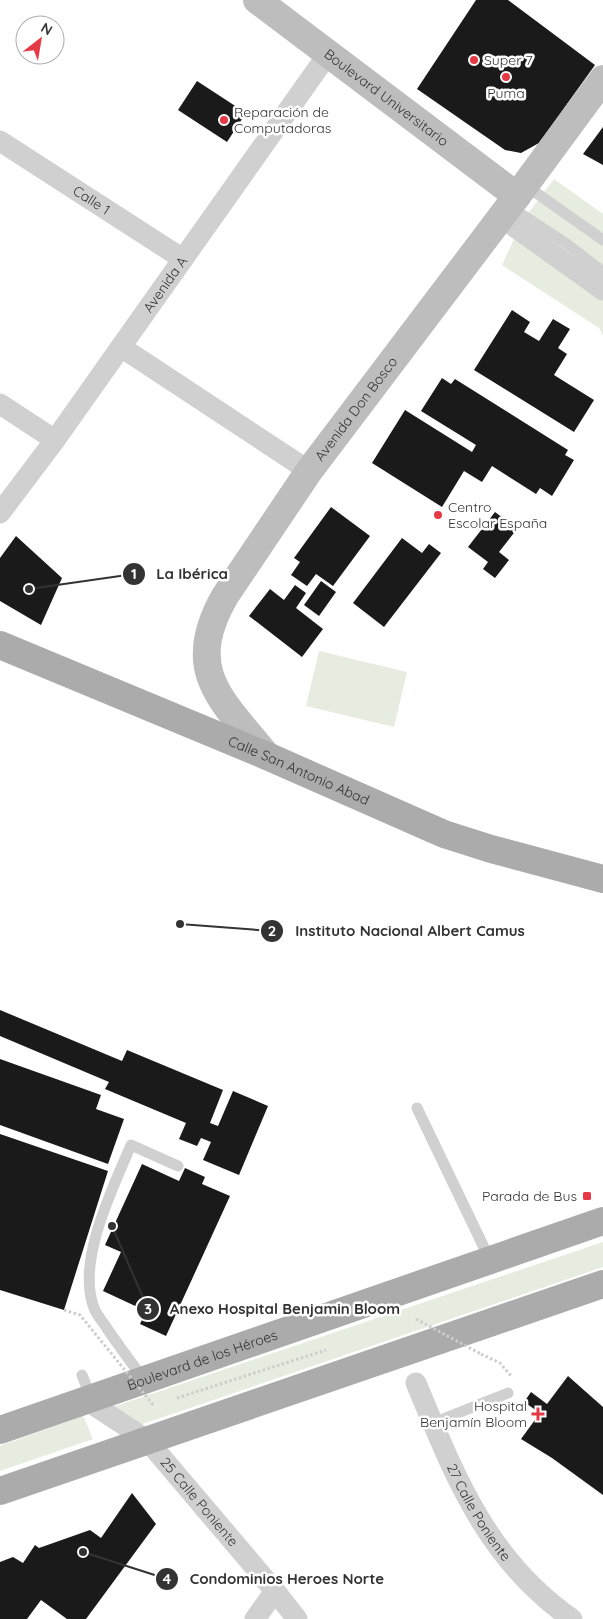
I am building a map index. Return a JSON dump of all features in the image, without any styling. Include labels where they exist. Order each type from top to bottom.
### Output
[{"type":"main road","name":"Boulevard Universitario","points":[[257,0],[513,201]]},
{"type":"main road","name":"Avenida Don Bosco","points":[[267,756],[219,697],[210,675],[206,651],[207,640],[215,613],[309,471],[603,79]]},
{"type":"main road","name":"Calle San Antonio Abad","points":[[0,645],[267,756],[444,834],[491,849],[603,879]]},
{"type":"main road","name":"Boulevard de los Héroes","points":[[0,1430],[86,1391],[145,1380],[603,1221]]},
{"type":"main road","points":[[0,1491],[603,1284]]},
{"type":"street","name":"Avenida A","points":[[0,513],[55,440],[328,54]]},
{"type":"street","name":"Calle 1","points":[[0,141],[183,259]]},
{"type":"street","points":[[513,201],[603,290]]},
{"type":"street","points":[[121,347],[309,471]]},
{"type":"street","points":[[0,404],[55,440]]},
{"type":"street","name":"27 Calle Poniente","points":[[416,1383],[468,1502],[495,1543],[535,1589],[572,1619]]},
{"type":"street","name":"25 Calle Poniente","points":[[86,1391],[147,1440],[297,1619]]},
{"type":"street","points":[[254,1619],[275,1591]]},
{"type":"lane","points":[[513,201],[603,240]]},
{"type":"lane","points":[[513,201],[603,272]]},
{"type":"lane","points":[[417,1108],[490,1260]]},
{"type":"lane","points":[[145,1380],[94,1310],[89,1288],[89,1270],[99,1222],[131,1144],[178,1166]]},
{"type":"lane","points":[[433,1423],[508,1393]]},
{"type":"path","points":[[64,1310],[80,1315],[154,1406],[163,1403]]},
{"type":"path","points":[[409,1321],[416,1319],[500,1363],[517,1383]]},
{"type":"path","points":[[172,1400],[327,1350]]},
{"type":"shaded area","points":[[554,179],[603,214],[603,336],[599,328],[502,265],[523,220]]},
{"type":"shaded area","points":[[319,651],[407,672],[394,727],[306,706]]},
{"type":"shaded area","points":[[603,1242],[603,1267],[137,1426],[110,1408]]},
{"type":"shaded area","points":[[83,1416],[93,1439],[0,1471],[0,1446]]},
{"type":"building","name":"Puma","points":[[476,0],[508,0],[595,65],[539,143],[521,153],[505,150],[417,89]]},
{"type":"building","points":[[197,81],[246,113],[227,142],[178,110]]},
{"type":"building","points":[[603,127],[603,165],[583,154]]},
{"type":"building","points":[[512,310],[530,322],[524,332],[539,341],[553,319],[570,329],[558,348],[567,354],[554,375],[594,400],[574,432],[474,370]]},
{"type":"building","points":[[442,378],[451,384],[455,379],[568,450],[565,455],[574,460],[552,496],[540,488],[536,494],[492,466],[482,482],[464,471],[442,507],[372,463],[405,410],[472,452],[476,445],[421,411]]},
{"type":"building","points":[[331,507],[370,536],[333,586],[316,574],[307,586],[291,575],[300,562],[294,558]]},
{"type":"building","points":[[495,512],[517,529],[499,552],[509,560],[495,578],[483,569],[488,562],[468,547]]},
{"type":"building","points":[[16,536],[62,578],[41,625],[0,601],[0,558]]},
{"type":"building","points":[[402,538],[422,553],[429,544],[441,553],[384,627],[353,603]]},
{"type":"building","points":[[321,581],[336,592],[319,616],[304,605]]},
{"type":"building","points":[[295,585],[306,593],[296,608],[323,629],[302,657],[249,616],[270,589],[284,600]]},
{"type":"building","points":[[0,1010],[122,1061],[127,1050],[223,1090],[210,1123],[218,1126],[233,1091],[268,1106],[239,1175],[203,1160],[211,1142],[201,1138],[197,1146],[179,1139],[186,1123],[105,1089],[109,1082],[0,1036]]},
{"type":"building","points":[[0,1059],[101,1095],[96,1109],[124,1119],[108,1164],[0,1125]]},
{"type":"building","points":[[0,1134],[108,1171],[64,1310],[0,1290]]},
{"type":"building","points":[[142,1164],[179,1181],[185,1168],[205,1177],[202,1184],[230,1196],[166,1336],[140,1324],[146,1311],[103,1291],[121,1252],[105,1245]]},
{"type":"building","points":[[568,1376],[603,1407],[603,1495],[552,1458],[521,1439],[540,1413],[524,1402],[531,1392],[547,1404]]},
{"type":"building","points":[[132,1493],[156,1524],[86,1619],[67,1619],[41,1600],[27,1619],[0,1619],[0,1562],[13,1557],[23,1563],[35,1545],[39,1548],[90,1530],[101,1538]]},
{"type":"place","name":"Super 7","points":[[474,60]]},
{"type":"place","name":"Puma","points":[[506,77]]},
{"type":"place","name":"Reparación de Computadoras","points":[[224,120]]},
{"type":"place","name":"Centro Escolar España","points":[[438,515]]},
{"type":"place","name":"La Ibérica","points":[[29,589]]},
{"type":"place","name":"Instituto Nacional Albert Camus","points":[[180,924]]},
{"type":"place","name":"Parada de Bus","points":[[587,1196]]},
{"type":"place","name":"Anexo Hospital Benjamin Bloom","points":[[112,1226]]},
{"type":"place","name":"Hospital Benjamín Bloom","points":[[538,1414]]},
{"type":"place","name":"Condominios Heroes Norte","points":[[83,1552]]}]
